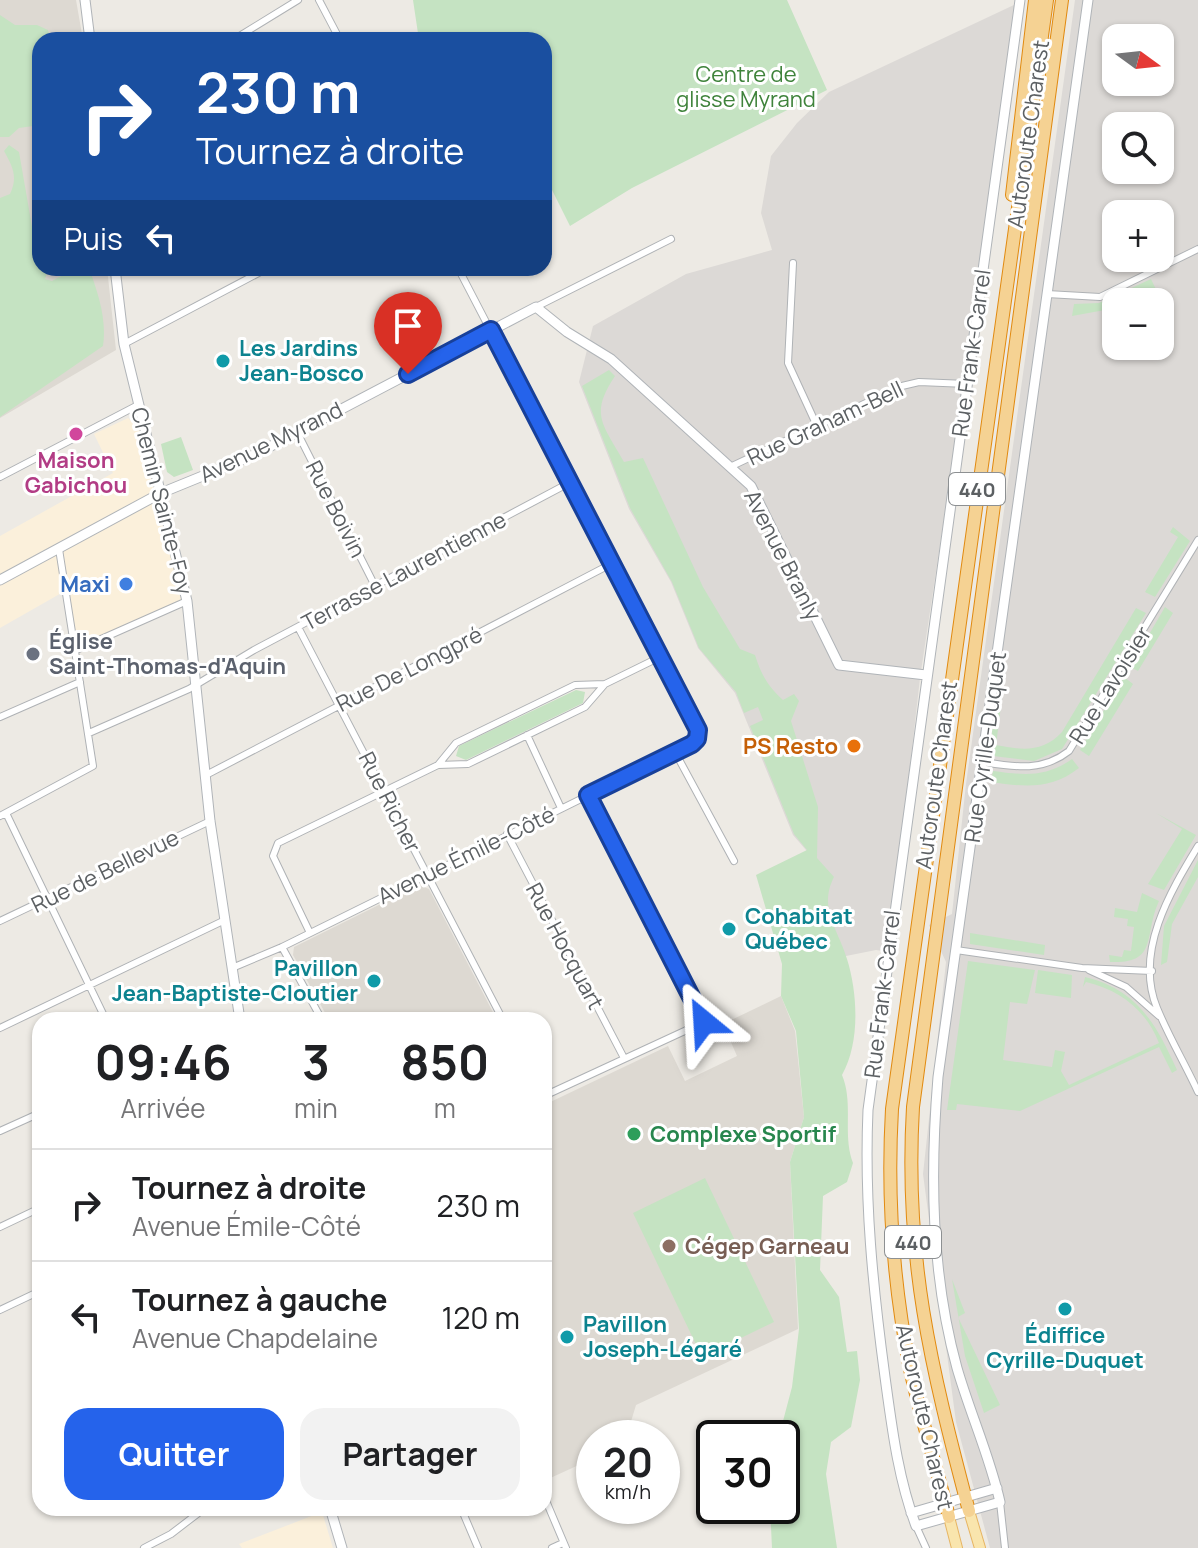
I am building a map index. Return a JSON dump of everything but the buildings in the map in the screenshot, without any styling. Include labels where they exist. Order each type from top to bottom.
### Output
[{"type":"highway","points":[[1007,285],[1012,188],[1035,0]]},
{"type":"highway","name":"Autoroute Charest","points":[[949,1517],[915,1390],[900,1312],[891,1228],[891,1129],[905,992],[1047,0]]},
{"type":"highway","name":"Autoroute Charest","points":[[969,1511],[934,1381],[920,1304],[911,1206],[912,1126],[918,1048],[1062,0]]},
{"type":"highway","points":[[1045,137],[1069,0]]},
{"type":"main road","name":"Autoroute Charest","points":[[969,1511],[980,1548]]},
{"type":"main road","name":"Autoroute Charest","points":[[949,1517],[957,1548]]},
{"type":"street","points":[[85,0],[89,32]]},
{"type":"street","points":[[246,32],[298,0]]},
{"type":"street","points":[[319,0],[336,32]]},
{"type":"street","name":"Rue Frank-Carrel","points":[[926,1548],[911,1513],[896,1449],[874,1298],[868,1233],[866,1147],[877,1023],[1020,0]]},
{"type":"street","name":"Rue Cyrille-Duquet","points":[[1005,1548],[997,1488],[956,1365],[943,1299],[935,1222],[932,1147],[956,950],[1088,0]]},
{"type":"street","name":"Avenue Myrand","points":[[0,580],[161,493],[254,455],[671,239]]},
{"type":"street","points":[[1047,294],[1100,297],[1198,249]]},
{"type":"street","points":[[793,263],[788,363],[817,426]]},
{"type":"street","name":"Chemin Sainte-Foy","points":[[116,276],[124,344],[187,601],[210,821],[238,1012]]},
{"type":"street","points":[[124,344],[253,276]]},
{"type":"street","points":[[310,933],[273,856],[275,846],[438,765],[468,764],[585,707],[605,684],[660,657],[462,276]]},
{"type":"street","name":"Avenue Branly","points":[[536,307],[567,332],[611,359],[732,466],[762,503],[836,662],[849,669],[926,675]]},
{"type":"street","name":"Rue Graham-Bell","points":[[732,466],[902,386],[919,382],[967,384]]},
{"type":"street","points":[[0,477],[138,405]]},
{"type":"street","name":"Rue Boivin","points":[[296,432],[375,586]]},
{"type":"street","name":"Terrasse Laurentienne","points":[[89,733],[197,683],[569,483]]},
{"type":"street","name":"Rue Lavoisier","points":[[983,762],[1032,767],[1056,761],[1069,751],[1198,540]]},
{"type":"street","points":[[59,549],[93,766],[3,815],[49,899],[102,1012]]},
{"type":"street","name":"Rue De Longpré","points":[[206,775],[611,564]]},
{"type":"street","points":[[74,651],[187,601]]},
{"type":"street","name":"Rue Richer","points":[[298,627],[499,1012]]},
{"type":"street","name":"Avenue Émile-Côté","points":[[232,968],[282,947],[697,739],[698,730],[660,657]]},
{"type":"street","points":[[0,717],[80,682]]},
{"type":"street","points":[[438,765],[456,743],[575,685],[605,684]]},
{"type":"street","points":[[527,735],[561,808]]},
{"type":"street","points":[[675,752],[734,861]]},
{"type":"street","points":[[552,1092],[704,1022],[588,795]]},
{"type":"street","name":"Rue de Bellevue","points":[[0,921],[210,821]]},
{"type":"street","name":"Rue Hocquart","points":[[507,834],[624,1058]]},
{"type":"street","points":[[1198,846],[1162,911],[1152,950],[1156,1006],[1198,1092]]},
{"type":"street","points":[[33,1012],[225,920]]},
{"type":"street","points":[[282,947],[318,1012]]},
{"type":"street","points":[[956,950],[1082,968],[1152,971]]},
{"type":"street","points":[[1082,968],[1126,987],[1164,1022]]},
{"type":"street","points":[[0,1028],[32,1012]]},
{"type":"street","points":[[0,1131],[32,1117]]},
{"type":"street","points":[[0,1227],[32,1212]]},
{"type":"street","points":[[0,1310],[32,1295]]},
{"type":"street","points":[[911,1513],[997,1488]]},
{"type":"street","points":[[916,1526],[1000,1502]]},
{"type":"street","points":[[144,1548],[171,1534],[195,1516]]},
{"type":"street","points":[[332,1516],[342,1548]]},
{"type":"street","points":[[464,1516],[478,1548]]},
{"type":"street","points":[[552,1516],[564,1545],[552,1548]]},
{"type":"shaded area","points":[[0,0],[76,0],[82,32],[32,32],[32,276],[108,276],[116,350],[0,418]]},
{"type":"shaded area","points":[[1075,0],[1198,0],[1198,1548],[990,1548],[956,1422],[923,1174],[946,962],[929,925],[952,914],[966,784]]},
{"type":"shaded area","points":[[1016,4],[1018,26],[920,678],[889,952],[876,950],[816,962],[806,850],[793,835],[735,693],[698,648],[671,582],[629,509],[579,382],[593,326],[686,274],[772,250],[761,213],[771,156],[797,123],[829,92]]},
{"type":"shaded area","points":[[128,418],[147,437],[187,601],[74,651],[65,591],[0,628],[0,536],[113,473],[94,434]]},
{"type":"shaded area","points":[[419,885],[429,889],[493,1012],[325,1012],[293,955],[294,947]]},
{"type":"shaded area","name":"Cégep Garneau","points":[[781,996],[795,1031],[804,1117],[790,1162],[798,1329],[636,1405],[631,1420],[576,1420],[576,1466],[552,1477],[552,1101],[668,1046],[685,1081],[737,1056],[723,1024]]},
{"type":"shaded area","points":[[312,1516],[323,1516],[333,1548],[242,1548],[239,1544]]},
{"type":"green space","name":"Centre de glisse Myrand","points":[[413,0],[787,0],[827,90],[632,188],[570,226],[552,190],[552,32],[418,32]]},
{"type":"green space","points":[[0,15],[15,25],[37,25],[49,32],[32,32],[32,126],[19,128],[9,137],[0,137]]},
{"type":"green space","points":[[9,145],[19,152],[32,227],[32,276],[46,276],[45,279],[52,281],[61,276],[92,276],[101,306],[104,336],[103,346],[0,417],[0,198],[10,194],[14,182],[12,167],[4,151]]},
{"type":"green space","points":[[1151,279],[1155,288],[1132,288]]},
{"type":"green space","points":[[1102,302],[1102,311],[1072,316],[1074,304]]},
{"type":"green space","points":[[609,370],[615,376],[602,401],[601,410],[610,438],[624,462],[643,458],[703,587],[740,649],[755,655],[766,680],[783,700],[794,694],[799,701],[791,721],[818,807],[817,858],[834,877],[828,899],[829,909],[847,959],[855,1003],[852,1048],[842,1075],[853,1163],[847,1182],[823,1196],[820,1270],[839,1297],[847,1352],[857,1351],[860,1380],[851,1427],[831,1442],[826,1474],[837,1548],[772,1548],[771,1524],[800,1524],[800,1420],[783,1420],[792,1387],[799,1329],[790,1162],[804,1117],[796,1031],[781,996],[782,964],[756,875],[807,850],[794,834],[750,726],[763,720],[758,707],[744,713],[736,692],[699,648],[672,582],[630,508],[582,386]]},
{"type":"green space","points":[[181,437],[193,470],[174,477],[167,472],[161,444]]},
{"type":"green space","points":[[1173,527],[1190,541],[1155,597],[1145,592],[1178,537],[1170,532]]},
{"type":"green space","points":[[1165,607],[1173,613],[1138,671],[1130,667]]},
{"type":"green space","points":[[1136,608],[1146,613],[1062,749],[1034,761],[993,756],[989,750],[999,681],[1004,682],[996,745],[1023,749],[1047,744],[1062,732]]},
{"type":"green space","points":[[1124,677],[1133,684],[1089,756],[1080,750]]},
{"type":"green space","points":[[576,690],[585,692],[583,703],[466,760],[456,756],[459,746]]},
{"type":"green space","points":[[1072,759],[1079,768],[1048,783],[1026,786],[991,782],[993,771],[1043,772]]},
{"type":"green space","points":[[1156,813],[1196,835],[1164,890],[1148,884],[1182,829]]},
{"type":"green space","points":[[1198,860],[1198,877],[1172,924],[1167,962],[1161,965],[1164,926]]},
{"type":"green space","points":[[1142,893],[1159,901],[1147,945],[1136,958],[1110,962],[1109,955],[1122,957],[1124,950],[1131,951],[1134,927],[1127,926],[1128,919],[1114,917],[1115,908],[1137,912]]},
{"type":"green space","points":[[970,933],[1045,945],[1044,955],[970,944]]},
{"type":"green space","points":[[968,961],[1035,970],[1027,1004],[1010,1002],[1003,1060],[1052,1067],[1055,1050],[1065,1052],[1061,1071],[1069,1085],[1159,1043],[1139,1011],[1110,990],[1086,982],[1083,987],[1085,977],[1119,991],[1143,1011],[1177,1070],[1172,1073],[1159,1047],[1020,1111],[957,1104],[956,1110],[947,1110]]},
{"type":"green space","points":[[1038,970],[1072,975],[1071,998],[1035,993]]},
{"type":"green space","points":[[705,1178],[774,1322],[702,1357],[633,1213]]},
{"type":"green space","points":[[952,1279],[965,1313],[958,1317]]},
{"type":"green space","points":[[959,1318],[1000,1405],[984,1413],[965,1356]]},
{"type":"place","name":"Les Jardins Jean-Bosco","points":[[223,361]]},
{"type":"place","name":"Maison Gabichou","points":[[76,434]]},
{"type":"place","name":"Maxi","points":[[126,584]]},
{"type":"place","name":"Église Saint-Thomas-d'Aquin","points":[[33,654]]},
{"type":"place","name":"PS Resto","points":[[854,746]]},
{"type":"place","name":"Cohabitat Québec","points":[[729,929]]},
{"type":"place","name":"Pavillon Jean-Baptiste-Cloutier","points":[[374,981]]},
{"type":"place","name":"Complexe Sportif","points":[[634,1134]]},
{"type":"place","name":"Cégep Garneau","points":[[669,1246]]},
{"type":"place","name":"Édiffice Cyrille-Duquet","points":[[1065,1309]]},
{"type":"place","name":"Pavillon Joseph-Légaré","points":[[567,1337]]},
{"type":"route","points":[[408,374],[491,330],[698,730],[697,739],[692,744],[588,795],[704,1022]]}]
